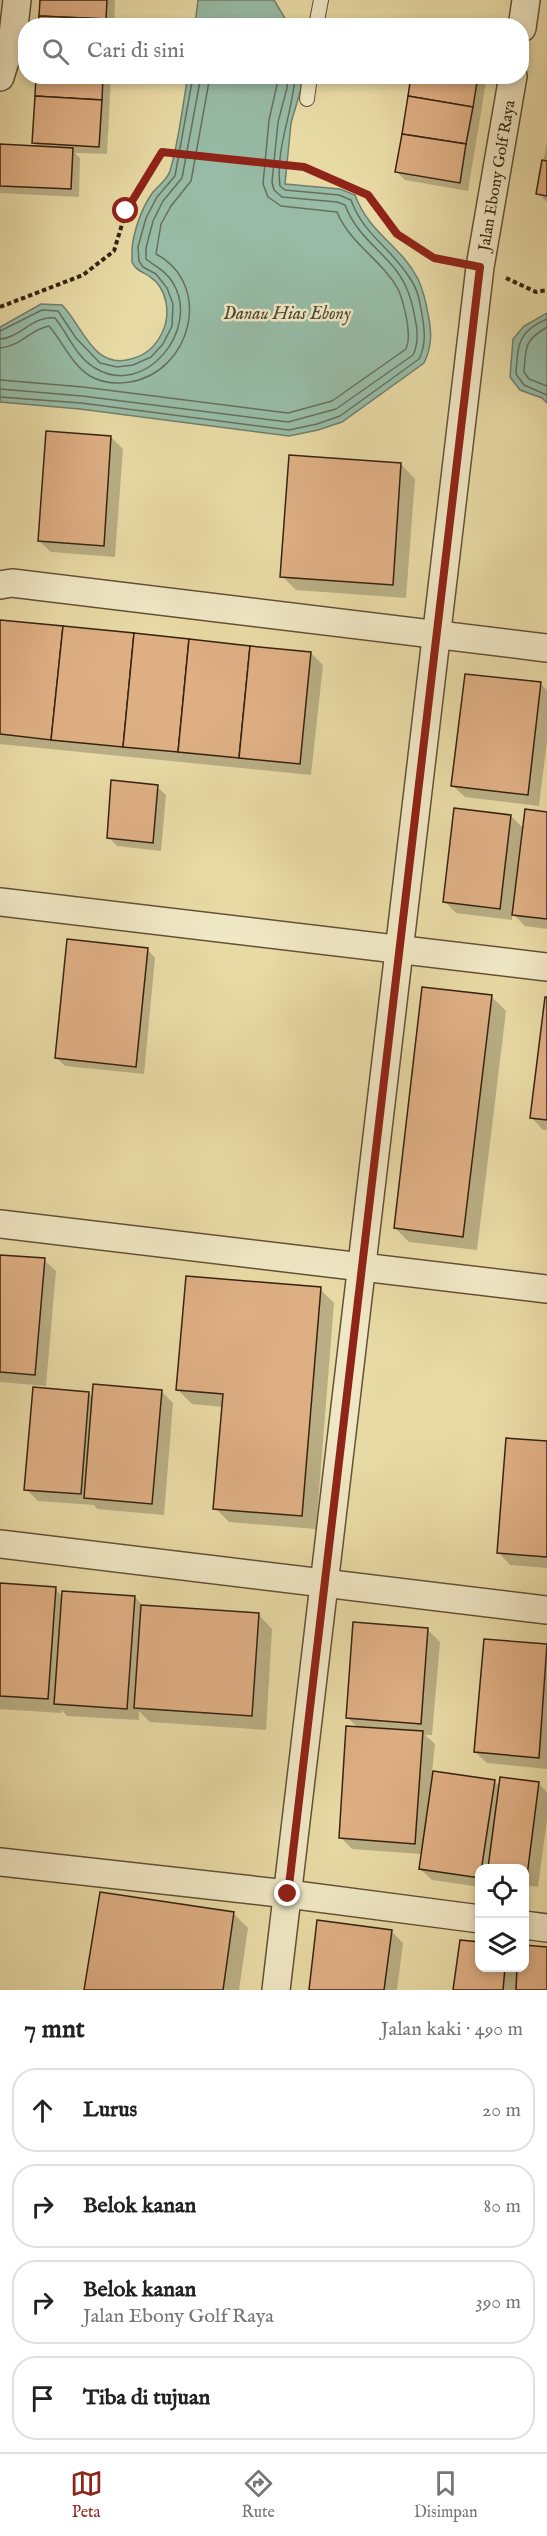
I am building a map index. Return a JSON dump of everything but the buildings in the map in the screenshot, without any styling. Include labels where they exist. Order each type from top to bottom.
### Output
[{"type":"street","points":[[0,77],[13,35],[18,0]]},
{"type":"street","points":[[523,18],[526,0]]},
{"type":"street","name":"Jalan Ebony Golf Raya","points":[[276,1990],[480,267],[512,84]]},
{"type":"street","points":[[0,585],[24,585],[547,648]]},
{"type":"street","points":[[0,902],[547,967]]},
{"type":"street","points":[[0,1224],[547,1288]]},
{"type":"street","points":[[0,1544],[547,1610]]},
{"type":"street","points":[[0,1862],[288,1894],[475,1918]]},
{"type":"street","points":[[529,1926],[547,1928]]},
{"type":"lane","points":[[318,18],[321,0]]},
{"type":"lane","points":[[307,99],[309,84]]},
{"type":"path","points":[[0,307],[84,275],[114,251],[126,211],[162,152],[304,167],[368,195],[397,234],[434,258],[480,267],[536,292],[547,291]]},
{"type":"water","points":[[198,0],[274,0],[285,18],[196,18]]},
{"type":"water","name":"Danau Hias Ebony","points":[[187,84],[301,84],[291,123],[285,184],[340,189],[355,195],[369,220],[411,267],[421,287],[430,327],[430,345],[424,363],[342,422],[289,436],[80,409],[0,402],[0,327],[41,304],[62,305],[90,344],[107,358],[118,361],[131,359],[150,350],[159,338],[165,326],[167,310],[164,295],[155,281],[133,265],[132,248],[145,205],[169,174]]},
{"type":"water","points":[[547,313],[547,403],[542,398],[520,390],[510,377],[513,339],[524,326]]},
{"type":"route","points":[[126,211],[162,152],[304,167],[368,195],[397,234],[434,258],[480,267],[288,1894]]}]
